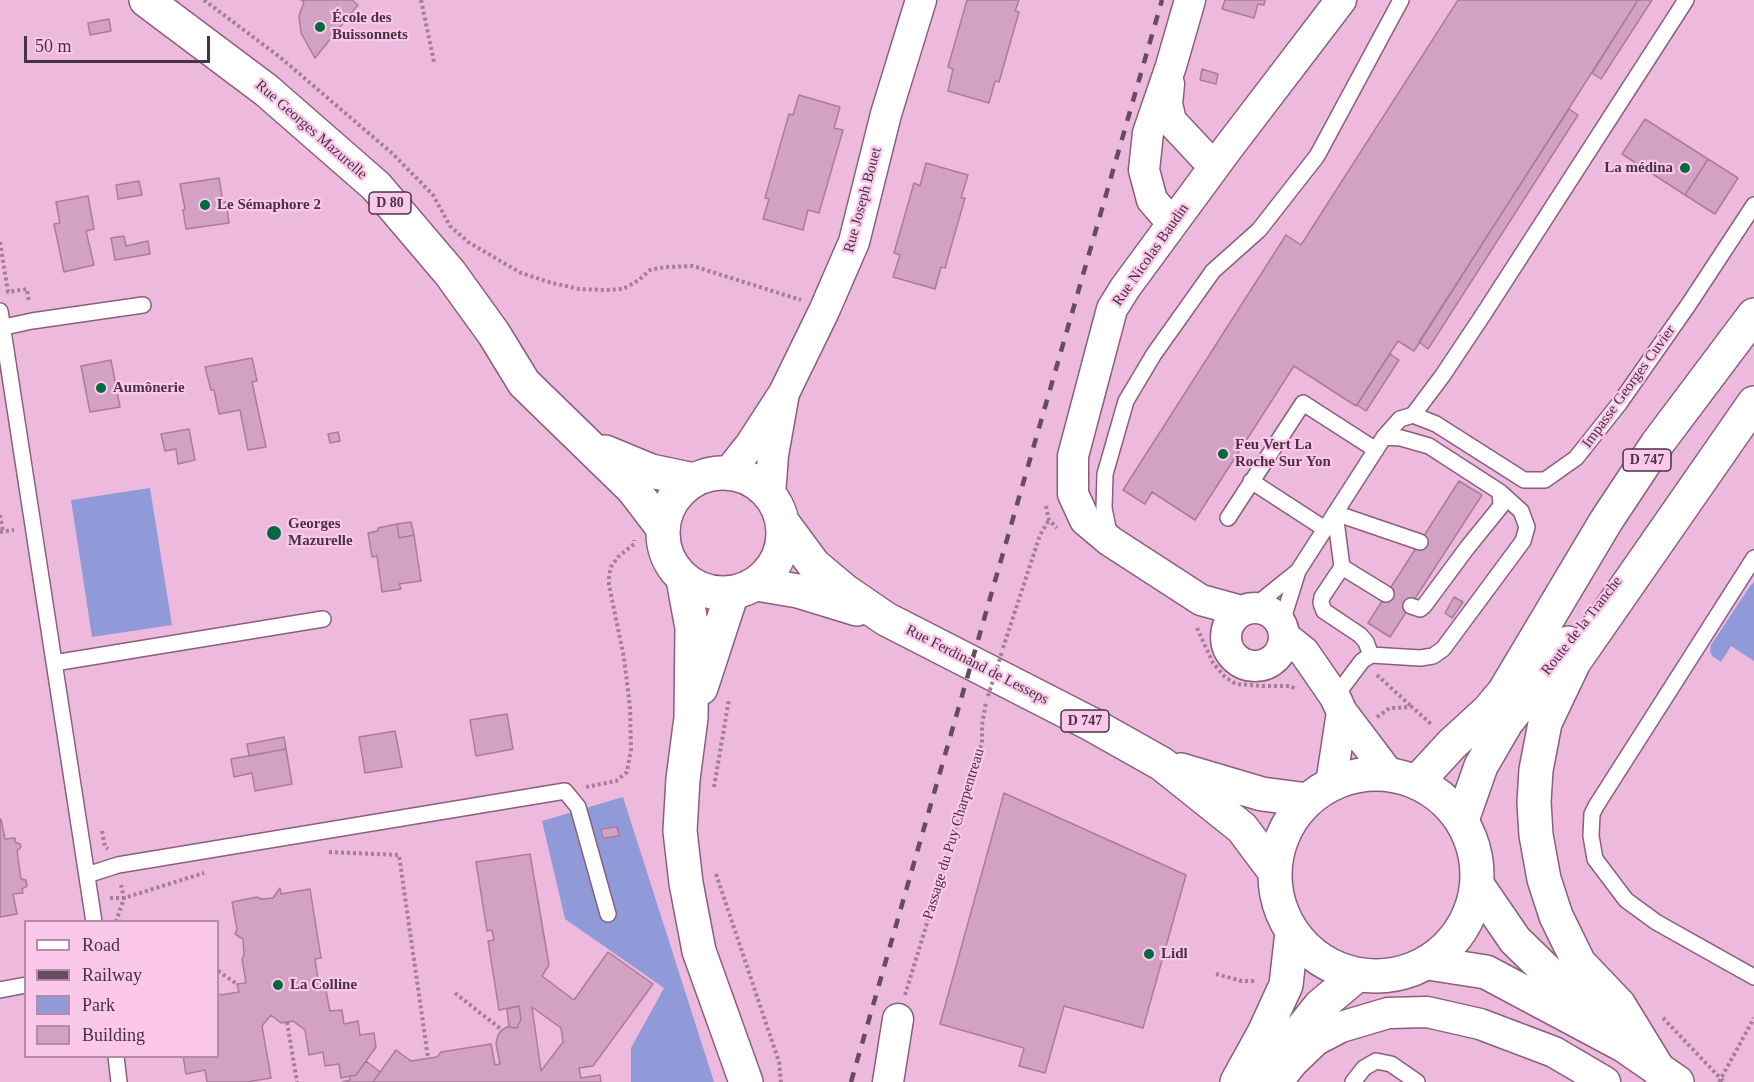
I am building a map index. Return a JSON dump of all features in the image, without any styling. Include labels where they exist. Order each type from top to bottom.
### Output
[{"type":"main road","name":"Rue Georges Mazurelle","points":[[149,1],[266,90],[376,186],[450,273],[494,334],[524,383],[633,489],[648,532]]},
{"type":"main road","name":"Route de la Tranche","points":[[1403,778],[1452,744],[1488,711],[1504,692],[1606,521],[1658,444],[1754,315]]},
{"type":"main road","points":[[1667,1079],[1619,1005],[1579,963],[1556,916],[1544,879],[1536,835],[1534,802],[1536,770],[1545,723],[1574,662],[1754,403]]},
{"type":"main road","name":"Route de la Tranche","points":[[1462,820],[1481,766],[1506,723],[1724,445]]},
{"type":"main road","name":"Rue Georges Mazurelle","points":[[592,447],[651,471],[694,480]]},
{"type":"main road","points":[[728,473],[758,484],[777,509],[783,541],[779,557],[770,572],[745,589],[714,594],[698,589],[683,579],[670,564],[663,546],[648,532],[678,492],[694,480],[711,474],[728,473]]},
{"type":"main road","name":"Rue Ferdinand de Lesseps","points":[[777,509],[814,565],[845,591],[886,619],[1091,724],[1162,764],[1242,828],[1275,872]]},
{"type":"main road","points":[[683,579],[692,628],[691,718],[683,779],[680,831],[686,883],[699,951],[746,1082]]},
{"type":"main road","points":[[691,718],[745,589]]},
{"type":"main road","name":"Rue Ferdinand de Lesseps","points":[[745,589],[798,591],[886,619]]},
{"type":"main road","name":"Rue Ferdinand de Lesseps","points":[[1162,764],[1239,789],[1263,794],[1320,792]]},
{"type":"main road","points":[[1359,775],[1403,778],[1442,798],[1462,820],[1476,851],[1478,886],[1470,916],[1453,943],[1428,963],[1406,973],[1381,977],[1357,975],[1331,967],[1310,952],[1292,932],[1279,904],[1275,872],[1279,845],[1290,821],[1320,792],[1359,775]]},
{"type":"main road","points":[[1478,886],[1515,940],[1623,1045],[1667,1079]]},
{"type":"main road","points":[[1237,1082],[1264,1033],[1286,985],[1292,932]]},
{"type":"main road","points":[[1428,963],[1486,972],[1623,1045]]},
{"type":"main road","points":[[1265,1082],[1287,1047],[1320,1006],[1357,975]]},
{"type":"street","name":"Rue Joseph Bouet","points":[[728,473],[751,444],[784,393],[824,311],[854,242],[886,114],[921,0]]},
{"type":"street","points":[[1172,223],[1152,200],[1144,170],[1149,133],[1190,0]]},
{"type":"street","name":"Rue Nicolas Baudin","points":[[1240,618],[1198,613],[1085,520],[1073,494],[1073,456],[1113,309],[1125,288],[1341,0]]},
{"type":"street","points":[[1171,66],[1167,104],[1171,121],[1215,167]]},
{"type":"street","name":"Rue Joseph Bouet","points":[[777,509],[773,455],[784,393]]},
{"type":"street","points":[[1283,631],[1281,652],[1270,663],[1261,666],[1252,667],[1235,659],[1226,644],[1240,618],[1261,609],[1276,617],[1283,631],[1304,652],[1325,695],[1320,792]]},
{"type":"street","points":[[1270,663],[1325,695],[1403,778]]},
{"type":"street","points":[[1277,1082],[1293,1062],[1316,1040],[1341,1027],[1388,1013],[1427,1012],[1480,1024],[1554,1052],[1605,1082]]},
{"type":"street","points":[[888,1082],[898,1019]]},
{"type":"lane","points":[[1110,541],[1104,508],[1105,474],[1126,401],[1154,354],[1213,271],[1259,230],[1317,156],[1401,0]]},
{"type":"lane","points":[[1240,618],[1298,571],[1380,444],[1400,419],[1413,416],[1443,375],[1686,0]]},
{"type":"lane","name":"Impasse Georges Cuvier","points":[[1413,416],[1436,424],[1524,480],[1545,480],[1576,458],[1619,404],[1689,304],[1754,204]]},
{"type":"lane","points":[[1,328],[32,321],[143,305]]},
{"type":"lane","points":[[0,311],[94,920]]},
{"type":"lane","points":[[1228,518],[1303,403],[1380,444],[1401,438],[1429,446],[1500,492],[1521,511],[1527,527],[1522,541],[1443,649],[1433,656],[1420,658],[1371,655],[1325,695]]},
{"type":"lane","points":[[1251,481],[1325,529]]},
{"type":"lane","points":[[1411,606],[1420,609],[1424,606],[1501,506],[1500,492]]},
{"type":"lane","points":[[1335,513],[1420,542]]},
{"type":"lane","points":[[1335,513],[1342,567],[1322,597],[1321,603],[1324,611],[1360,635],[1366,642],[1371,655]]},
{"type":"lane","points":[[1449,547],[1467,548]]},
{"type":"lane","points":[[1754,558],[1596,806],[1592,814],[1591,836],[1595,859],[1626,900],[1656,922],[1754,977]]},
{"type":"lane","points":[[1342,567],[1386,594]]},
{"type":"lane","points":[[1283,631],[1298,571]]},
{"type":"lane","points":[[54,663],[323,619]]},
{"type":"lane","points":[[87,875],[118,865],[565,791],[578,807],[608,914]]},
{"type":"lane","points":[[0,990],[24,986]]},
{"type":"lane","points":[[116,1058],[120,1082]]},
{"type":"lane","points":[[1353,1082],[1364,1068],[1376,1061],[1391,1064],[1417,1082]]},
{"type":"path","points":[[421,0],[434,62]]},
{"type":"path","points":[[468,242],[521,273],[579,289],[623,289],[639,280],[650,270],[693,266],[806,302],[824,311]]},
{"type":"path","points":[[1046,503],[1050,520],[1065,536]]},
{"type":"path","points":[[0,515],[3,532]]},
{"type":"path","name":"Passage du Puy Charpentreau","points":[[898,1019],[982,743],[982,725],[988,696],[1040,535],[1050,520]]},
{"type":"path","points":[[565,791],[616,781],[627,772],[631,749],[630,707],[609,575],[618,557],[648,532]]},
{"type":"path","points":[[1198,613],[1213,663],[1225,677],[1236,684],[1291,686],[1325,695]]},
{"type":"path","points":[[713,792],[730,696]]},
{"type":"path","points":[[1375,719],[1390,708],[1412,707],[1434,726]]},
{"type":"path","points":[[323,852],[399,855],[428,1058]]},
{"type":"path","points":[[713,865],[779,1062],[781,1082]]},
{"type":"path","points":[[91,897],[124,898],[210,871]]},
{"type":"path","points":[[219,972],[237,984]]},
{"type":"path","points":[[1216,974],[1242,981],[1262,981]]},
{"type":"path","points":[[455,993],[502,1030]]},
{"type":"path","points":[[1719,1082],[1754,1018]]},
{"type":"path","points":[[287,1022],[297,1082]]},
{"type":"green space","points":[[150,488],[172,625],[92,637],[71,500]]},
{"type":"green space","points":[[1754,582],[1754,661],[1731,646],[1721,662],[1712,656],[1711,645]]},
{"type":"green space","points":[[623,797],[714,1082],[631,1082],[631,1048],[664,988],[565,919],[542,821]]},
{"type":"building","name":"École des Buissonnets","points":[[301,0],[352,0],[358,5],[315,58],[301,33],[299,16],[304,2]]},
{"type":"building","points":[[967,0],[1019,0],[1015,11],[1019,12],[999,82],[995,81],[989,103],[948,91],[953,69],[948,67]]},
{"type":"building","points":[[1225,0],[1265,0],[1264,5],[1258,4],[1254,18],[1222,9]]},
{"type":"building","points":[[1458,0],[1638,0],[1414,351],[1398,341],[1356,406],[1294,366],[1195,520],[1152,492],[1145,504],[1123,490],[1286,235],[1301,245]]},
{"type":"building","points":[[1638,0],[1652,0],[1601,79],[1592,73]]},
{"type":"building","points":[[109,19],[111,31],[90,35],[88,23]]},
{"type":"building","points":[[1202,69],[1218,74],[1216,84],[1200,80]]},
{"type":"building","points":[[799,95],[840,107],[834,128],[843,130],[819,213],[808,210],[803,230],[763,219],[769,199],[765,198],[789,114],[793,115]]},
{"type":"building","points":[[1569,109],[1578,115],[1428,349],[1419,342]]},
{"type":"building","points":[[1645,119],[1708,159],[1685,195],[1622,154]]},
{"type":"building","points":[[1708,159],[1738,178],[1715,214],[1685,195]]},
{"type":"building","points":[[926,163],[968,175],[961,198],[965,198],[945,268],[941,267],[935,289],[893,277],[900,255],[894,253],[914,183],[920,186]]},
{"type":"building","name":"Le Sémaphore 2","points":[[219,178],[229,223],[186,229],[180,184]]},
{"type":"building","points":[[139,181],[142,195],[118,199],[116,185]]},
{"type":"building","points":[[88,196],[94,229],[86,231],[94,265],[64,272],[54,224],[60,223],[56,202]]},
{"type":"building","points":[[124,236],[126,246],[148,241],[150,254],[115,260],[111,238]]},
{"type":"building","points":[[1390,354],[1399,360],[1366,411],[1357,405]]},
{"type":"building","points":[[252,358],[257,381],[252,382],[266,447],[248,450],[240,410],[219,414],[214,390],[211,390],[205,367]]},
{"type":"building","name":"Aumônerie","points":[[111,360],[120,407],[90,412],[81,366]]},
{"type":"building","points":[[189,429],[195,460],[178,464],[176,449],[165,451],[161,434]]},
{"type":"building","points":[[338,432],[340,441],[330,443],[328,434]]},
{"type":"building","points":[[1459,481],[1482,495],[1390,637],[1368,623]]},
{"type":"building","points":[[411,522],[414,535],[399,538],[397,524]]},
{"type":"building","points":[[397,524],[399,538],[414,535],[421,581],[399,584],[401,589],[382,592],[377,556],[372,557],[368,533],[378,531],[378,528]]},
{"type":"building","points":[[1454,597],[1463,602],[1452,618],[1445,613]]},
{"type":"building","points":[[507,714],[513,749],[476,756],[470,720]]},
{"type":"building","points":[[395,731],[402,767],[365,773],[359,737]]},
{"type":"building","points":[[284,737],[286,749],[249,756],[247,744]]},
{"type":"building","points":[[286,749],[292,784],[255,791],[252,773],[234,777],[231,759]]},
{"type":"building","points":[[1004,793],[1186,875],[1143,1028],[1064,1006],[1045,1073],[1019,1066],[1024,1048],[940,1024]]},
{"type":"building","points":[[0,820],[5,839],[15,838],[15,842],[20,844],[21,847],[17,851],[21,879],[26,880],[27,886],[22,889],[23,893],[13,894],[17,914],[0,917]]},
{"type":"building","points":[[617,827],[619,836],[603,838],[601,829]]},
{"type":"building","points":[[530,854],[549,965],[542,976],[574,1000],[608,952],[653,984],[593,1066],[579,1068],[581,1078],[600,1075],[601,1082],[373,1082],[396,1050],[411,1061],[437,1057],[441,1052],[491,1044],[495,1065],[500,1064],[496,1043],[498,1035],[507,1027],[517,1028],[521,1019],[519,1006],[499,1010],[488,941],[494,940],[492,930],[487,931],[476,862]],"holes":[[[532,1007],[561,1028],[563,1042],[541,1071]]]},
{"type":"building","name":"La Colline","points":[[280,888],[281,894],[310,889],[321,958],[315,959],[319,986],[325,986],[330,1011],[342,1010],[344,1024],[358,1021],[360,1035],[374,1033],[376,1047],[356,1075],[341,1078],[339,1064],[325,1066],[323,1052],[309,1055],[305,1030],[293,1021],[281,1023],[271,1015],[262,1026],[271,1078],[247,1082],[207,1082],[205,1070],[186,1074],[183,1058],[219,1058],[219,994],[239,992],[237,984],[246,983],[242,959],[243,939],[235,934],[237,929],[232,902],[257,897],[273,898]]},
{"type":"building","points":[[519,1006],[521,1019],[517,1028],[509,1027],[507,1009]]},
{"type":"building","points":[[366,1061],[380,1072],[373,1082],[342,1082],[356,1075]]},
{"type":"railway","points":[[851,1082],[1162,0]]},
{"type":"place","name":"École des Buissonnets","points":[[320,27]]},
{"type":"place","name":"La médina","points":[[1685,168]]},
{"type":"place","name":"Le Sémaphore 2","points":[[205,205]]},
{"type":"place","name":"Aumônerie","points":[[101,388]]},
{"type":"place","name":"Feu Vert La Roche Sur Yon","points":[[1223,454]]},
{"type":"place","name":"Georges Mazurelle","points":[[274,533]]},
{"type":"place","name":"Lidl","points":[[1149,954]]},
{"type":"place","name":"La Colline","points":[[278,985]]}]
